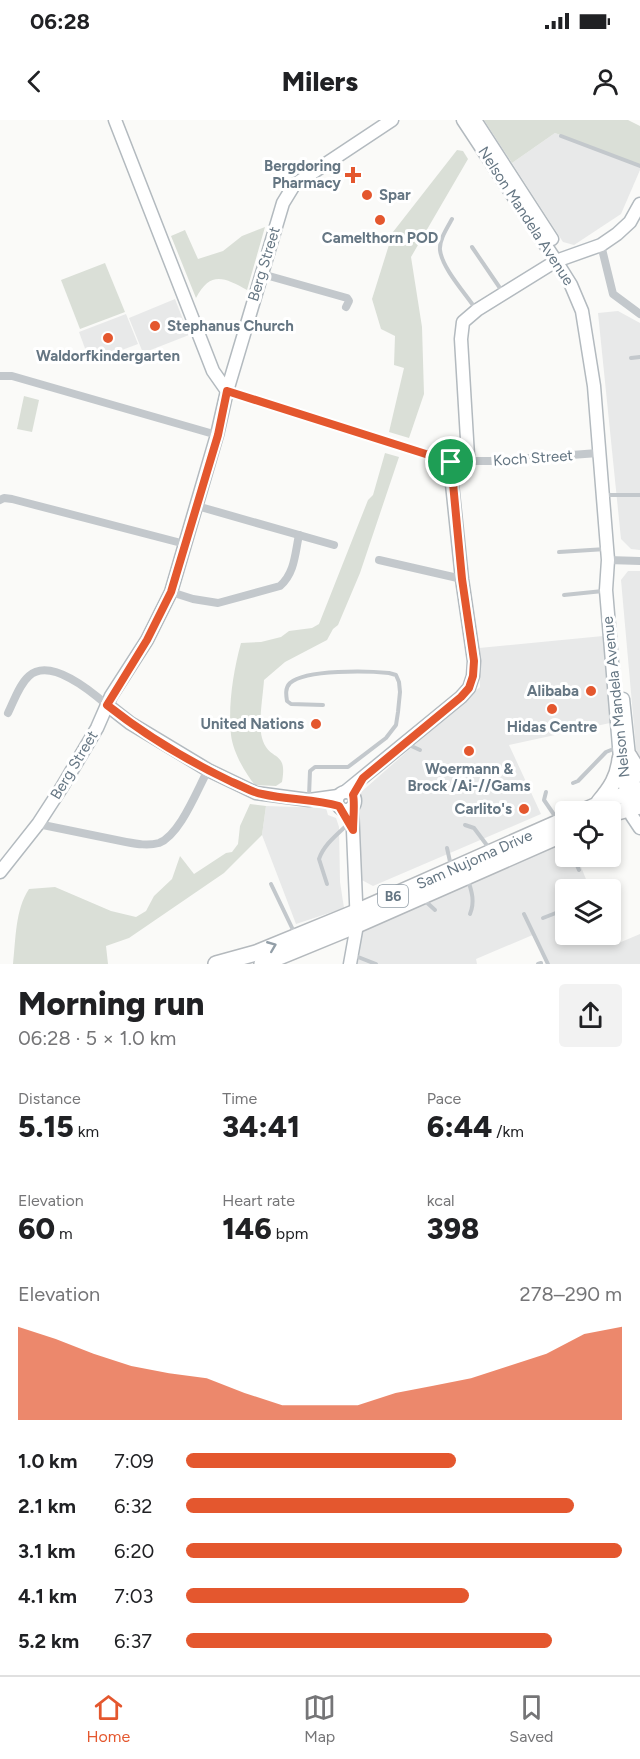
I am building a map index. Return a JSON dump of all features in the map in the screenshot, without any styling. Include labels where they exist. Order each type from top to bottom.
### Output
[{"type":"highway","points":[[622,754],[640,774]]},
{"type":"highway","points":[[599,801],[615,782],[622,754]]},
{"type":"highway","points":[[621,808],[635,800]]},
{"type":"highway","name":"Sam Nujoma Drive","points":[[261,964],[453,869],[492,852],[555,833]]},
{"type":"highway","name":"Sam Nujoma Drive","points":[[216,964],[256,953],[296,936],[421,897],[555,834]]},
{"type":"street","points":[[115,120],[213,371],[227,391]]},
{"type":"street","name":"Berg Street","points":[[0,872],[38,824],[97,728],[107,705],[147,640],[171,592],[283,203],[294,185],[392,120]]},
{"type":"street","name":"Nelson Mandela Avenue","points":[[463,120],[560,259]]},
{"type":"street","name":"Nelson Mandela Avenue","points":[[475,120],[560,259],[582,311],[594,386],[598,453],[612,579],[622,754]]},
{"type":"street","points":[[467,461],[461,330],[463,322],[503,292],[560,259],[583,252],[617,234],[632,223],[640,204]]},
{"type":"street","points":[[601,244],[613,294],[640,314]]},
{"type":"street","points":[[262,274],[347,297],[349,301],[346,308]]},
{"type":"street","points":[[0,376],[12,376],[218,435]]},
{"type":"street","name":"Koch Street","points":[[227,391],[451,462],[598,453]]},
{"type":"street","points":[[345,801],[363,778],[461,697],[469,688],[473,676],[476,661],[462,579],[451,462]]},
{"type":"street","points":[[0,500],[12,499],[185,544]]},
{"type":"street","points":[[196,506],[334,545]]},
{"type":"street","points":[[171,592],[193,599],[218,603],[280,586],[292,568],[299,535]]},
{"type":"street","points":[[608,559],[640,561]]},
{"type":"street","name":"Nelson Mandela Avenue","points":[[608,559],[606,590],[622,754],[635,800],[632,816],[639,825]]},
{"type":"street","points":[[379,560],[462,579]]},
{"type":"street","points":[[8,713],[29,676],[45,671],[68,677],[92,692],[130,723],[208,770],[256,793],[313,800],[345,801]]},
{"type":"street","points":[[38,824],[126,842],[158,843],[176,830],[208,770]]},
{"type":"street","points":[[345,801],[351,827],[357,918],[351,959]]},
{"type":"lane","points":[[561,135],[640,166]]},
{"type":"lane","points":[[452,219],[441,241],[440,251],[446,265],[477,310]]},
{"type":"lane","points":[[472,247],[503,292]]},
{"type":"lane","points":[[631,358],[640,357]]},
{"type":"lane","points":[[603,496],[640,495]]},
{"type":"lane","points":[[559,552],[608,559]]},
{"type":"lane","points":[[564,595],[606,590]]},
{"type":"lane","points":[[313,800],[310,771],[315,767],[348,767],[386,738],[396,725],[399,682],[396,675],[389,673],[336,671],[291,682],[286,690],[287,701],[291,704],[323,705]]},
{"type":"lane","points":[[406,743],[420,750]]},
{"type":"lane","points":[[573,783],[606,752],[622,754]]},
{"type":"lane","points":[[546,792],[544,800],[555,816]]},
{"type":"lane","points":[[465,825],[474,828],[492,852]]},
{"type":"lane","points":[[327,884],[319,859],[326,846],[351,827]]},
{"type":"lane","points":[[447,848],[453,869]]},
{"type":"lane","points":[[467,876],[473,906],[470,914]]},
{"type":"lane","points":[[271,884],[296,936]]},
{"type":"lane","points":[[421,897],[435,910]]},
{"type":"lane","points":[[543,918],[555,913]]},
{"type":"lane","points":[[524,914],[548,964]]},
{"type":"lane","points":[[351,959],[376,964]]},
{"type":"shaded area","points":[[484,120],[628,120],[640,126],[640,166],[555,133],[512,163]]},
{"type":"shaded area","points":[[555,133],[640,166],[621,214],[574,245],[563,242],[512,163]]},
{"type":"shaded area","points":[[457,150],[463,151],[468,159],[411,257],[422,327],[424,394],[409,438],[389,432],[404,368],[394,365],[395,336],[381,329],[372,299],[393,232]]},
{"type":"shaded area","points":[[265,227],[247,290],[231,282],[218,279],[212,280],[201,289],[196,298],[171,236],[185,230],[198,259],[223,251],[242,236]]},
{"type":"shaded area","points":[[105,263],[125,312],[80,329],[61,280]]},
{"type":"shaded area","points":[[175,299],[189,335],[143,353],[129,318]]},
{"type":"shaded area","points":[[618,311],[640,323],[640,550],[631,549],[621,539],[598,313]]},
{"type":"shaded area","name":"Waldorfkindergarten","points":[[126,314],[138,344],[90,362],[79,332]]},
{"type":"shaded area","points":[[24,396],[39,400],[32,432],[17,429]]},
{"type":"shaded area","points":[[385,453],[399,457],[360,573],[338,625],[327,640],[285,662],[264,680],[262,738],[269,751],[280,760],[283,771],[282,782],[276,786],[255,785],[240,762],[231,735],[232,689],[241,643],[261,642],[281,637],[289,631],[312,628],[319,624],[368,500],[373,495]]},
{"type":"shaded area","points":[[628,571],[640,571],[640,763],[637,760],[621,580]]},
{"type":"shaded area","points":[[603,636],[610,723],[509,745],[541,814],[373,886],[358,878],[360,793],[480,687],[479,648]]},
{"type":"shaded area","points":[[250,804],[266,806],[262,835],[224,873],[129,938],[106,946],[108,964],[13,964],[19,915],[29,889],[55,887],[111,911],[136,917],[146,911],[154,896],[172,879],[180,856],[194,874],[226,853],[232,852],[238,844],[240,826]]},
{"type":"shaded area","points":[[266,806],[326,808],[328,815],[336,818],[339,827],[340,882],[344,908],[296,924],[262,835]]},
{"type":"shaded area","points":[[555,838],[555,867],[581,867],[586,879],[555,879],[555,945],[621,945],[621,942],[640,934],[640,964],[550,964],[535,934],[476,959],[477,964],[350,964],[357,925]]},
{"type":"place","name":"Bergdoring Pharmacy","points":[[353,175]]},
{"type":"place","name":"Spar","points":[[367,195]]},
{"type":"place","name":"Camelthorn POD","points":[[380,220]]},
{"type":"place","name":"Stephanus Church","points":[[155,326]]},
{"type":"place","name":"Waldorfkindergarten","points":[[108,338]]},
{"type":"place","name":"Alibaba","points":[[591,691]]},
{"type":"place","name":"Hidas Centre","points":[[552,709]]},
{"type":"place","name":"United Nations","points":[[316,724]]},
{"type":"place","name":"Woermann & Brock /Ai-//Gams","points":[[469,751]]},
{"type":"place","name":"Carlito's","points":[[524,809]]},
{"type":"route","points":[[227,391],[451,462],[462,579],[474,661],[473,676],[469,688],[461,697],[363,778],[353,795],[353,830],[339,806],[318,800],[293,799],[256,793],[208,770],[130,723],[107,705],[147,640],[171,592],[218,435],[227,391]]}]
